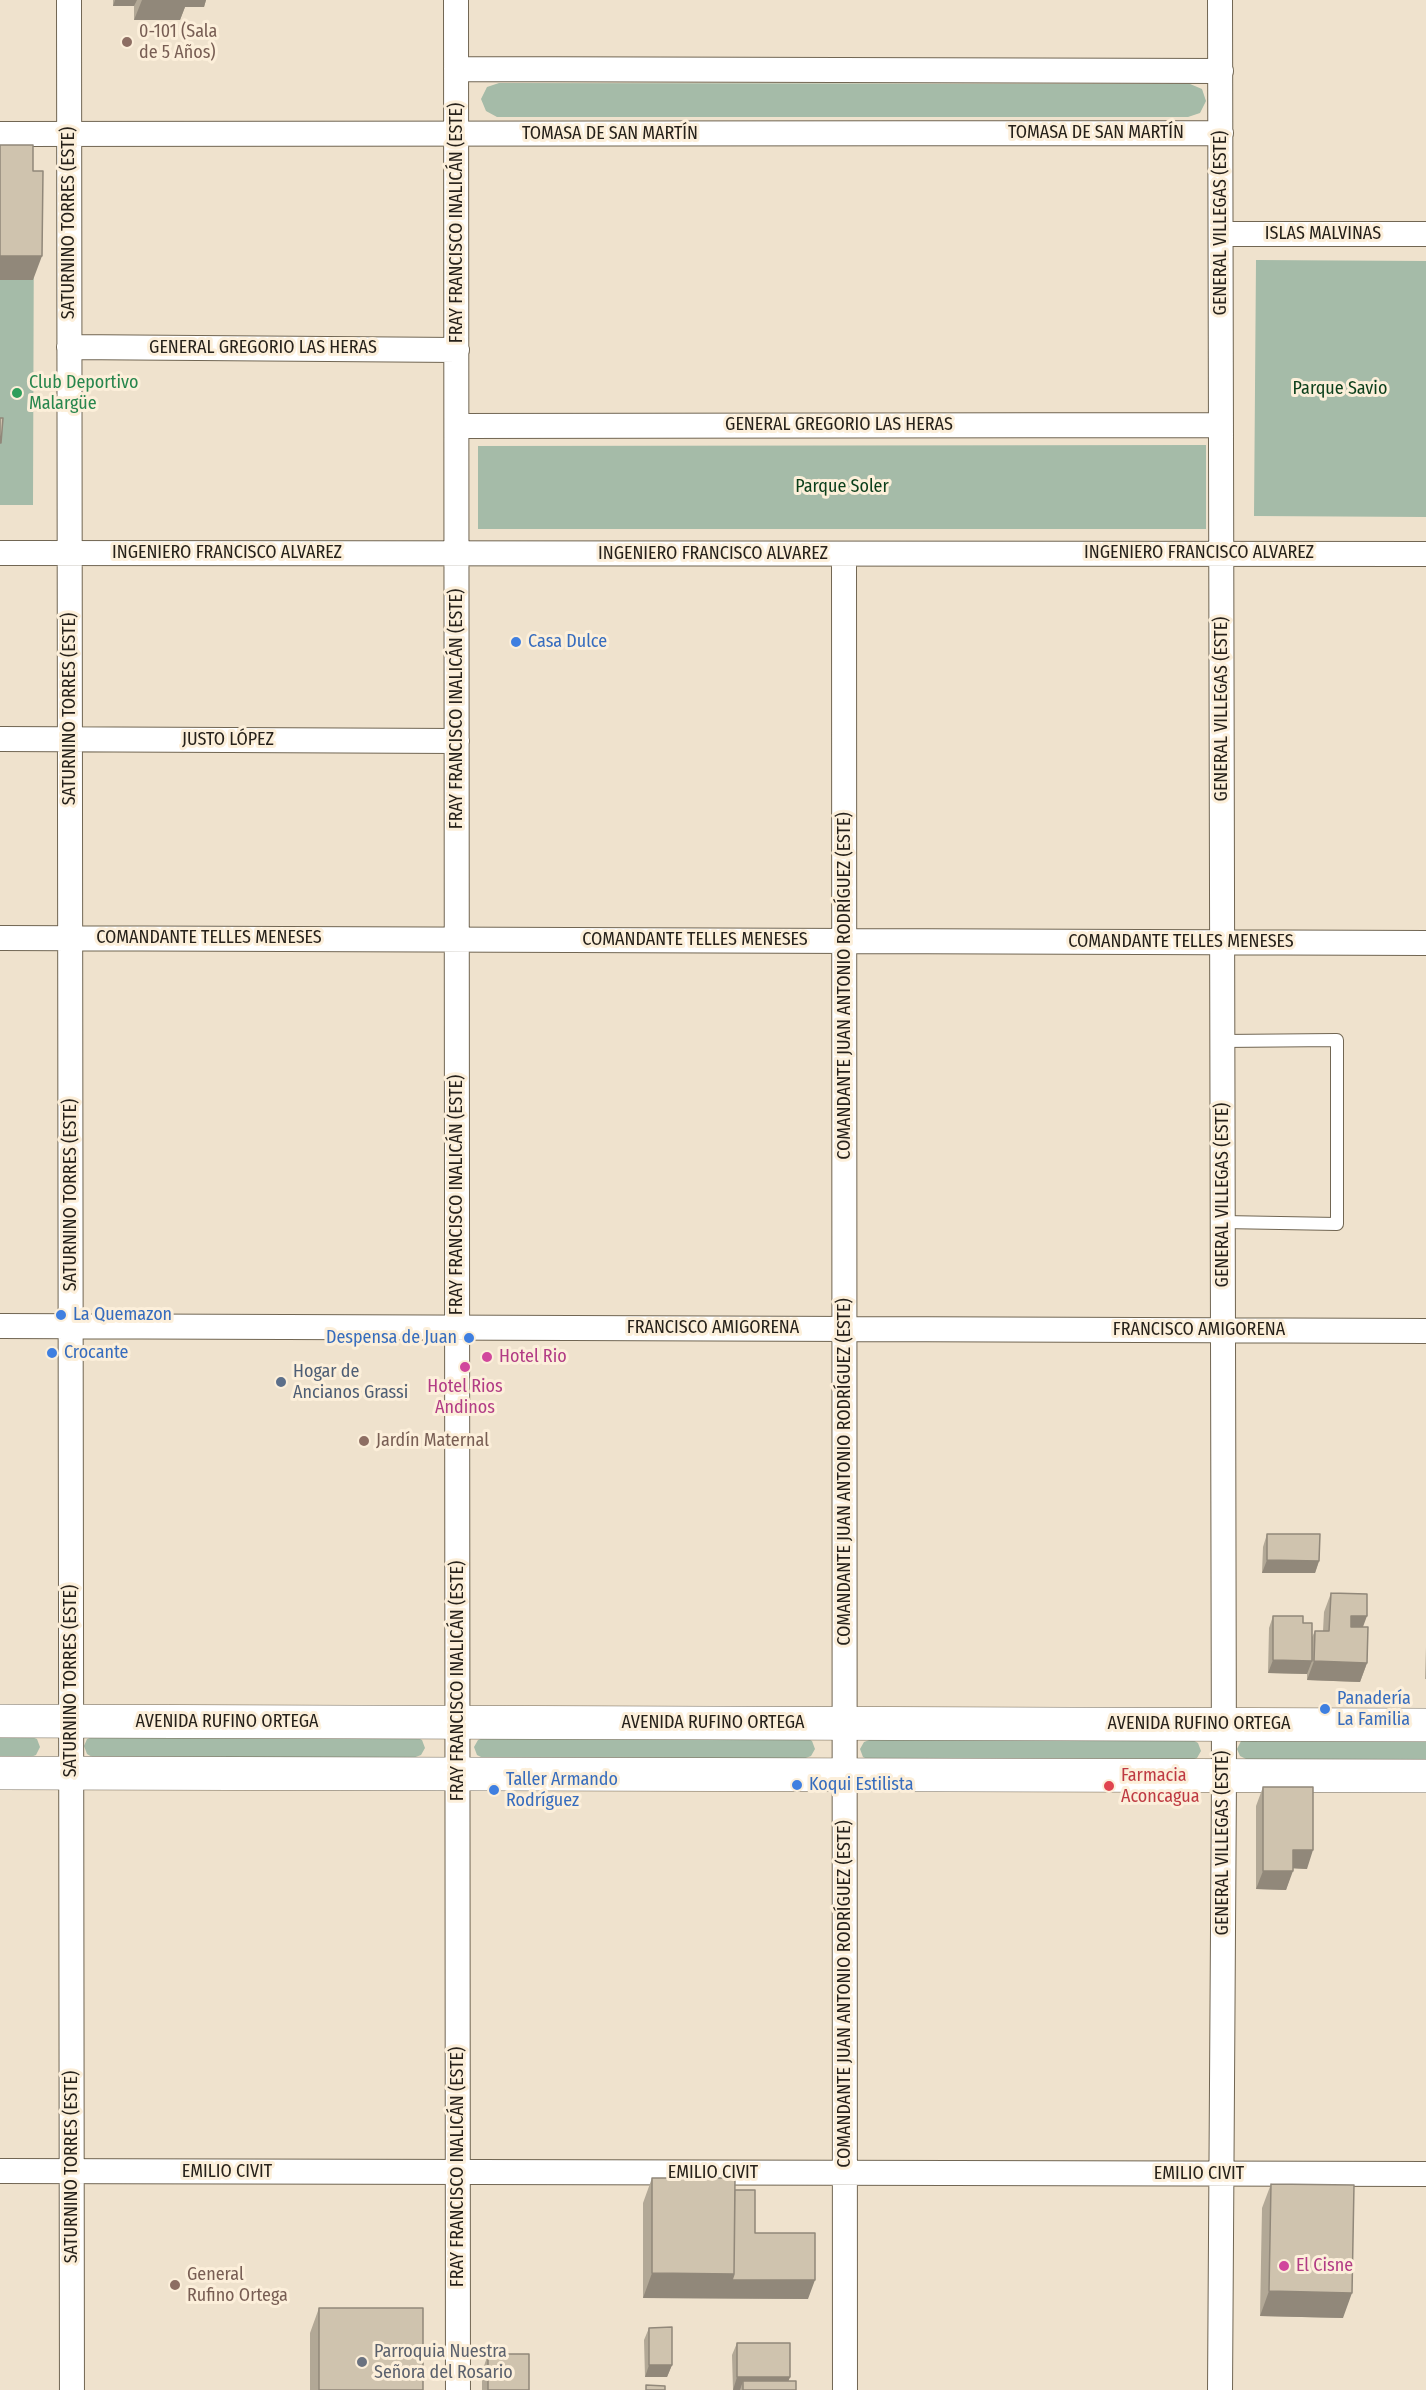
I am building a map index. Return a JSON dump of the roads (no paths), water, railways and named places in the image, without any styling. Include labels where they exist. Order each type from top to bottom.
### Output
[{"type":"main road","name":"AVENIDA RUFINO ORTEGA","points":[[0,1721],[1426,1725]]},
{"type":"main road","points":[[0,1773],[1426,1776]]},
{"type":"street","name":"SATURNINO TORRES (ESTE)","points":[[69,0],[72,2390]]},
{"type":"street","name":"FRAY FRANCISCO INALICÁN (ESTE)","points":[[456,0],[458,2390]]},
{"type":"street","name":"GENERAL VILLEGAS (ESTE)","points":[[1220,2390],[1224,1776],[1221,0]]},
{"type":"street","points":[[456,69],[1221,71]]},
{"type":"street","name":"TOMASA DE SAN MARTÍN","points":[[0,134],[1221,133]]},
{"type":"street","name":"ISLAS MALVINAS","points":[[1221,234],[1426,234]]},
{"type":"street","name":"GENERAL GREGORIO LAS HERAS","points":[[69,347],[457,350]]},
{"type":"street","name":"GENERAL GREGORIO LAS HERAS","points":[[457,426],[1221,425]]},
{"type":"street","name":"INGENIERO FRANCISCO ALVAREZ","points":[[0,553],[1426,554]]},
{"type":"street","name":"COMANDANTE JUAN ANTONIO RODRÍGUEZ (ESTE)","points":[[844,554],[845,2390]]},
{"type":"street","name":"JUSTO LÓPEZ","points":[[0,739],[457,741]]},
{"type":"street","name":"COMANDANTE TELLES MENESES","points":[[0,938],[1426,942]]},
{"type":"street","name":"FRANCISCO AMIGORENA","points":[[0,1326],[1426,1331]]},
{"type":"street","name":"EMILIO CIVIT","points":[[0,2171],[1426,2174]]},
{"type":"lane","points":[[1222,1041],[1336,1040],[1337,1224],[1223,1222]]},
{"type":"place","name":"0-101 (Sala de 5 Años)","points":[[127,42]]},
{"type":"place","name":"Club Deportivo Malargüe","points":[[17,393]]},
{"type":"place","name":"Casa Dulce","points":[[516,642]]},
{"type":"place","name":"La Quemazon","points":[[61,1315]]},
{"type":"place","name":"Despensa de Juan","points":[[469,1338]]},
{"type":"place","name":"Crocante","points":[[52,1353]]},
{"type":"place","name":"Hotel Rio","points":[[487,1357]]},
{"type":"place","name":"Hotel Rios Andinos","points":[[465,1367]]},
{"type":"place","name":"Hogar de Ancianos Grassi","points":[[281,1382]]},
{"type":"place","name":"Jardín Maternal","points":[[364,1441]]},
{"type":"place","name":"Panadería La Familia","points":[[1325,1709]]},
{"type":"place","name":"Koqui Estilista","points":[[797,1785]]},
{"type":"place","name":"Farmacia Aconcagua","points":[[1109,1786]]},
{"type":"place","name":"Taller Armando Rodríguez","points":[[494,1790]]},
{"type":"place","name":"El Cisne","points":[[1284,2266]]},
{"type":"place","name":"General Rufino Ortega","points":[[175,2285]]},
{"type":"place","name":"Parroquia Nuestra Señora del Rosario","points":[[362,2362]]},
{"type":"park label","name":"Parque Savio","points":[[1340,389]]},
{"type":"park label","name":"Parque Soler","points":[[842,487]]}]
